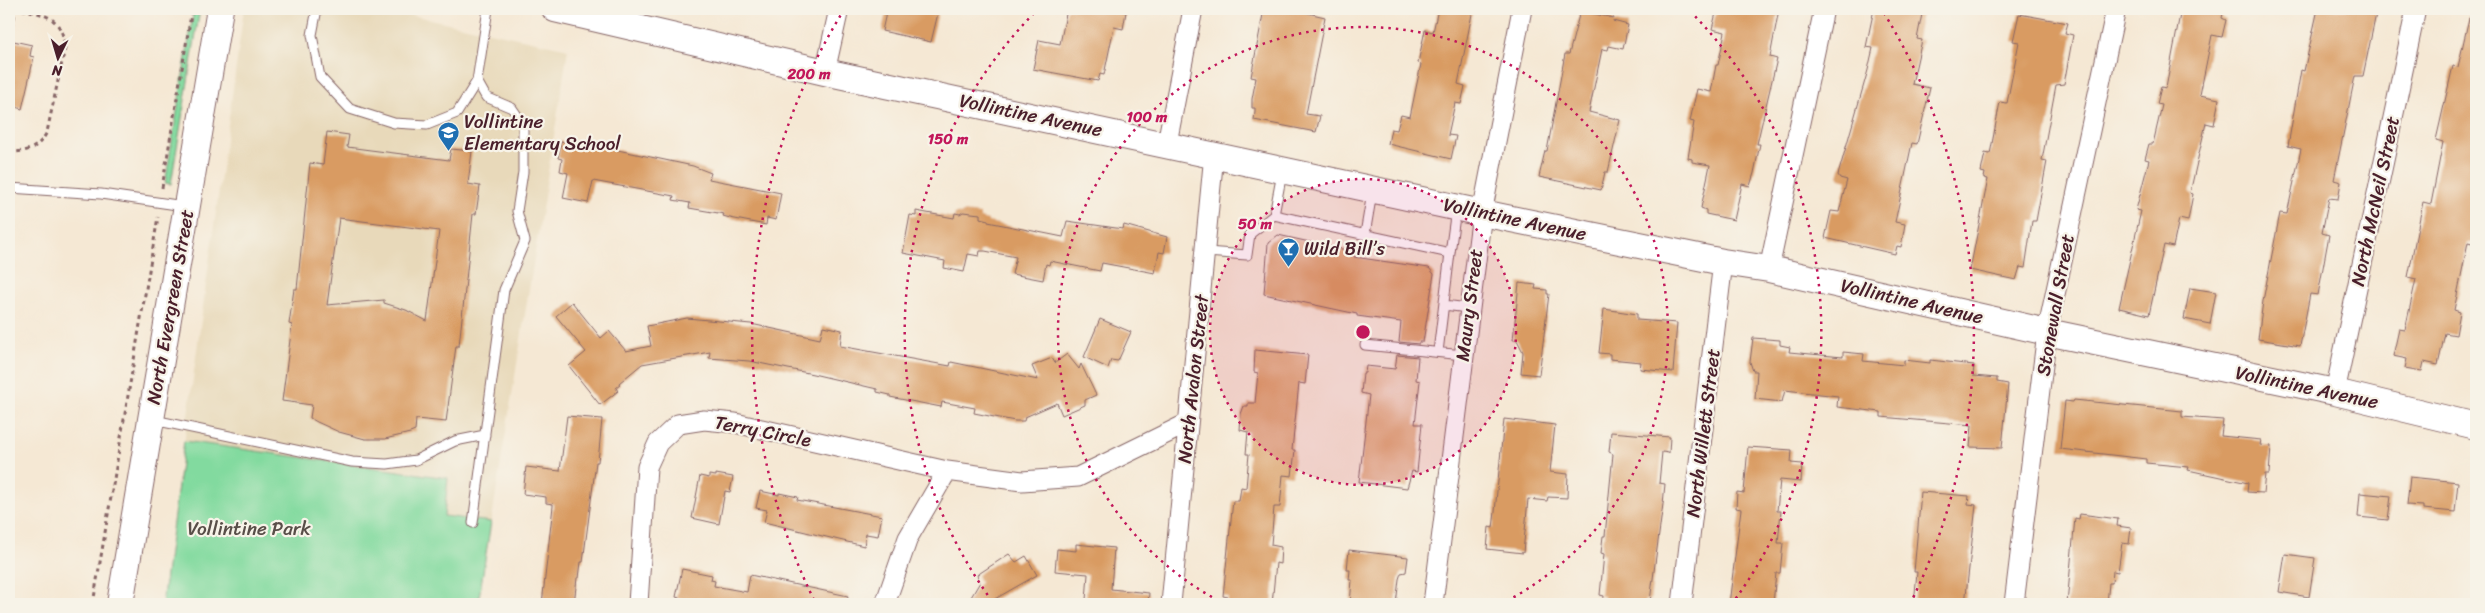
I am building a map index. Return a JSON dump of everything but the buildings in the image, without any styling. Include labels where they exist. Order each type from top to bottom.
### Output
[{"type":"street","name":"North Evergreen Street","points":[[120,604],[220,9]]},
{"type":"street","name":"Vollintine Avenue","points":[[555,9],[825,72],[1167,143],[1482,213],[1723,262],[1768,269],[2047,332],[2335,392],[2476,426]]},
{"type":"street","points":[[825,72],[839,9]]},
{"type":"street","points":[[1167,143],[1193,9]]},
{"type":"street","name":"Maury Street","points":[[1433,604],[1468,308],[1482,213],[1522,9]]},
{"type":"street","points":[[1768,269],[1824,9]]},
{"type":"street","name":"Stonewall Street","points":[[2014,604],[2047,332],[2116,9]]},
{"type":"street","name":"North McNeil Street","points":[[2335,392],[2416,9]]},
{"type":"street","name":"North Avalon Street","points":[[1171,604],[1214,154]]},
{"type":"street","name":"North Willett Street","points":[[1682,604],[1723,262]]},
{"type":"street","name":"Terry Circle","points":[[638,604],[647,467],[658,443],[678,424],[704,420],[735,423],[947,471],[1022,481],[1078,477],[1188,423]]},
{"type":"street","points":[[885,604],[908,538],[947,471]]},
{"type":"lane","points":[[317,9],[312,35],[320,77],[350,109],[394,123],[427,125],[457,113],[477,81],[488,9]]},
{"type":"lane","points":[[473,524],[504,290],[525,241],[517,211],[523,172],[524,124],[512,108],[486,97],[477,81]]},
{"type":"lane","points":[[1206,252],[1247,255],[1250,234],[1274,215],[1283,168]]},
{"type":"lane","points":[[9,188],[101,194],[186,207]]},
{"type":"lane","points":[[1365,234],[1373,188]]},
{"type":"lane","points":[[1438,352],[1457,206]]},
{"type":"lane","points":[[1274,215],[1450,253]]},
{"type":"lane","points":[[1444,305],[1468,308]]},
{"type":"lane","points":[[1365,345],[1463,355]]},
{"type":"lane","points":[[151,420],[326,455],[352,462],[397,463],[416,460],[455,441],[485,435]]},
{"type":"path","points":[[12,27],[16,9]]},
{"type":"path","points":[[9,152],[32,149],[41,142],[47,132],[65,48],[64,37],[54,20],[49,16],[20,9]]},
{"type":"path","points":[[93,604],[192,9]]},
{"type":"shaded area","points":[[244,9],[383,9],[568,49],[478,604],[162,604]]},
{"type":"green space","points":[[194,9],[200,9],[171,184],[165,183]]},
{"type":"green space","name":"Vollintine Park","points":[[184,441],[448,478],[444,516],[491,522],[478,604],[162,604]]},
{"type":"place","name":"Vollintine Elementary School","points":[[448,151]]},
{"type":"place","name":"Wild Bill’s","points":[[1288,267]]}]
